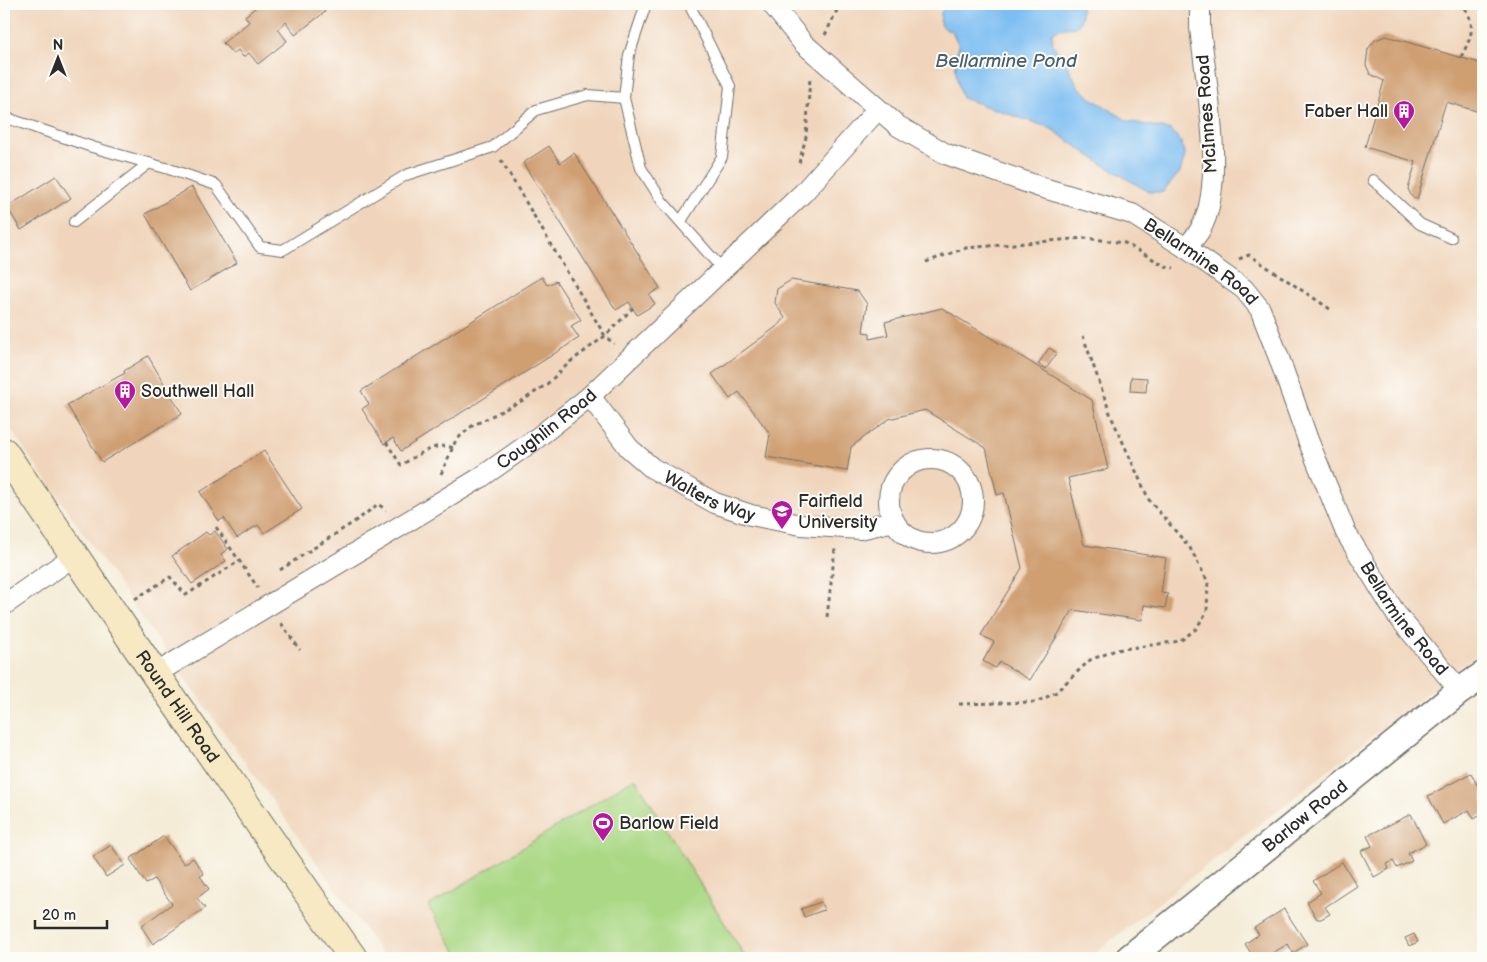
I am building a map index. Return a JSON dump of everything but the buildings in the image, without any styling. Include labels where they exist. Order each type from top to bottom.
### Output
[{"type":"main road","name":"Round Hill Road","points":[[4,452],[353,958]]},
{"type":"street","name":"Bellarmine Road","points":[[772,4],[815,55],[898,126],[946,154],[1040,187],[1132,214],[1186,248],[1244,289],[1260,310],[1280,358],[1308,440],[1346,533],[1396,614],[1460,691]]},
{"type":"street","name":"McInnes Road","points":[[1186,248],[1201,230],[1210,205],[1214,168],[1200,27],[1200,4]]},
{"type":"street","name":"Coughlin Road","points":[[156,674],[480,478],[590,396],[803,193],[878,109]]},
{"type":"street","name":"Walters Way","points":[[590,396],[629,448],[652,468],[715,503],[751,515],[801,525],[860,530],[894,521]]},
{"type":"street","points":[[922,460],[937,460],[952,464],[964,474],[971,488],[973,503],[969,518],[961,531],[948,540],[933,543],[917,541],[904,533],[894,521],[889,507],[890,491],[896,477],[908,466],[922,460]]},
{"type":"street","points":[[4,605],[74,556]]},
{"type":"street","name":"Barlow Road","points":[[1129,958],[1460,691],[1483,675]]},
{"type":"lane","points":[[646,4],[629,55],[624,98],[641,168],[662,201],[723,270]]},
{"type":"lane","points":[[681,221],[722,157],[730,86],[689,4]]},
{"type":"lane","points":[[4,117],[92,147],[216,185],[260,247],[283,250],[406,175],[492,147],[536,110],[588,95],[624,98]]},
{"type":"lane","points":[[74,222],[149,163]]},
{"type":"lane","points":[[1373,180],[1420,224],[1451,238]]},
{"type":"path","points":[[797,170],[806,137],[810,78],[815,55],[840,4]]},
{"type":"path","points":[[1461,57],[1471,38],[1472,22],[1462,4]]},
{"type":"path","points":[[492,147],[605,336],[617,346]]},
{"type":"path","points":[[926,262],[966,248],[1085,238],[1125,243],[1165,266],[1176,268]]},
{"type":"path","points":[[1215,268],[1249,255],[1333,311]]},
{"type":"path","points":[[438,481],[456,440],[472,426],[525,399],[547,384],[570,362],[605,336],[633,308]]},
{"type":"path","points":[[959,704],[1036,702],[1055,693],[1090,660],[1116,650],[1180,642],[1196,629],[1207,610],[1208,582],[1190,548],[1149,500],[1110,416],[1083,336]]},
{"type":"path","points":[[386,442],[401,465],[443,444],[453,448]]},
{"type":"path","points":[[272,575],[360,518],[378,504],[391,514]]},
{"type":"path","points":[[827,616],[838,528]]},
{"type":"path","points":[[113,612],[170,577],[186,595],[240,561]]},
{"type":"path","points":[[256,586],[264,580]]},
{"type":"shaded area","name":"Fairfield University","points":[[4,4],[1483,4],[1483,650],[1088,958],[385,958],[157,639],[4,420]]},
{"type":"green space","name":"Barlow Field","points":[[635,778],[746,958],[460,958],[428,906]]},
{"type":"water","name":"Bellarmine Pond","points":[[946,4],[1081,4],[1080,22],[1077,26],[1058,29],[1052,33],[1053,45],[1067,65],[1078,86],[1091,98],[1128,121],[1171,130],[1181,142],[1185,156],[1180,172],[1163,192],[1149,192],[1099,162],[1050,128],[962,98],[956,66],[959,46],[952,31],[940,25],[941,13]]},
{"type":"place","name":"Faber Hall","points":[[1404,130]]},
{"type":"place","name":"Southwell Hall","points":[[125,410]]},
{"type":"place","name":"Fairfield University","points":[[782,530]]},
{"type":"place","name":"Barlow Field","points":[[603,842]]}]
